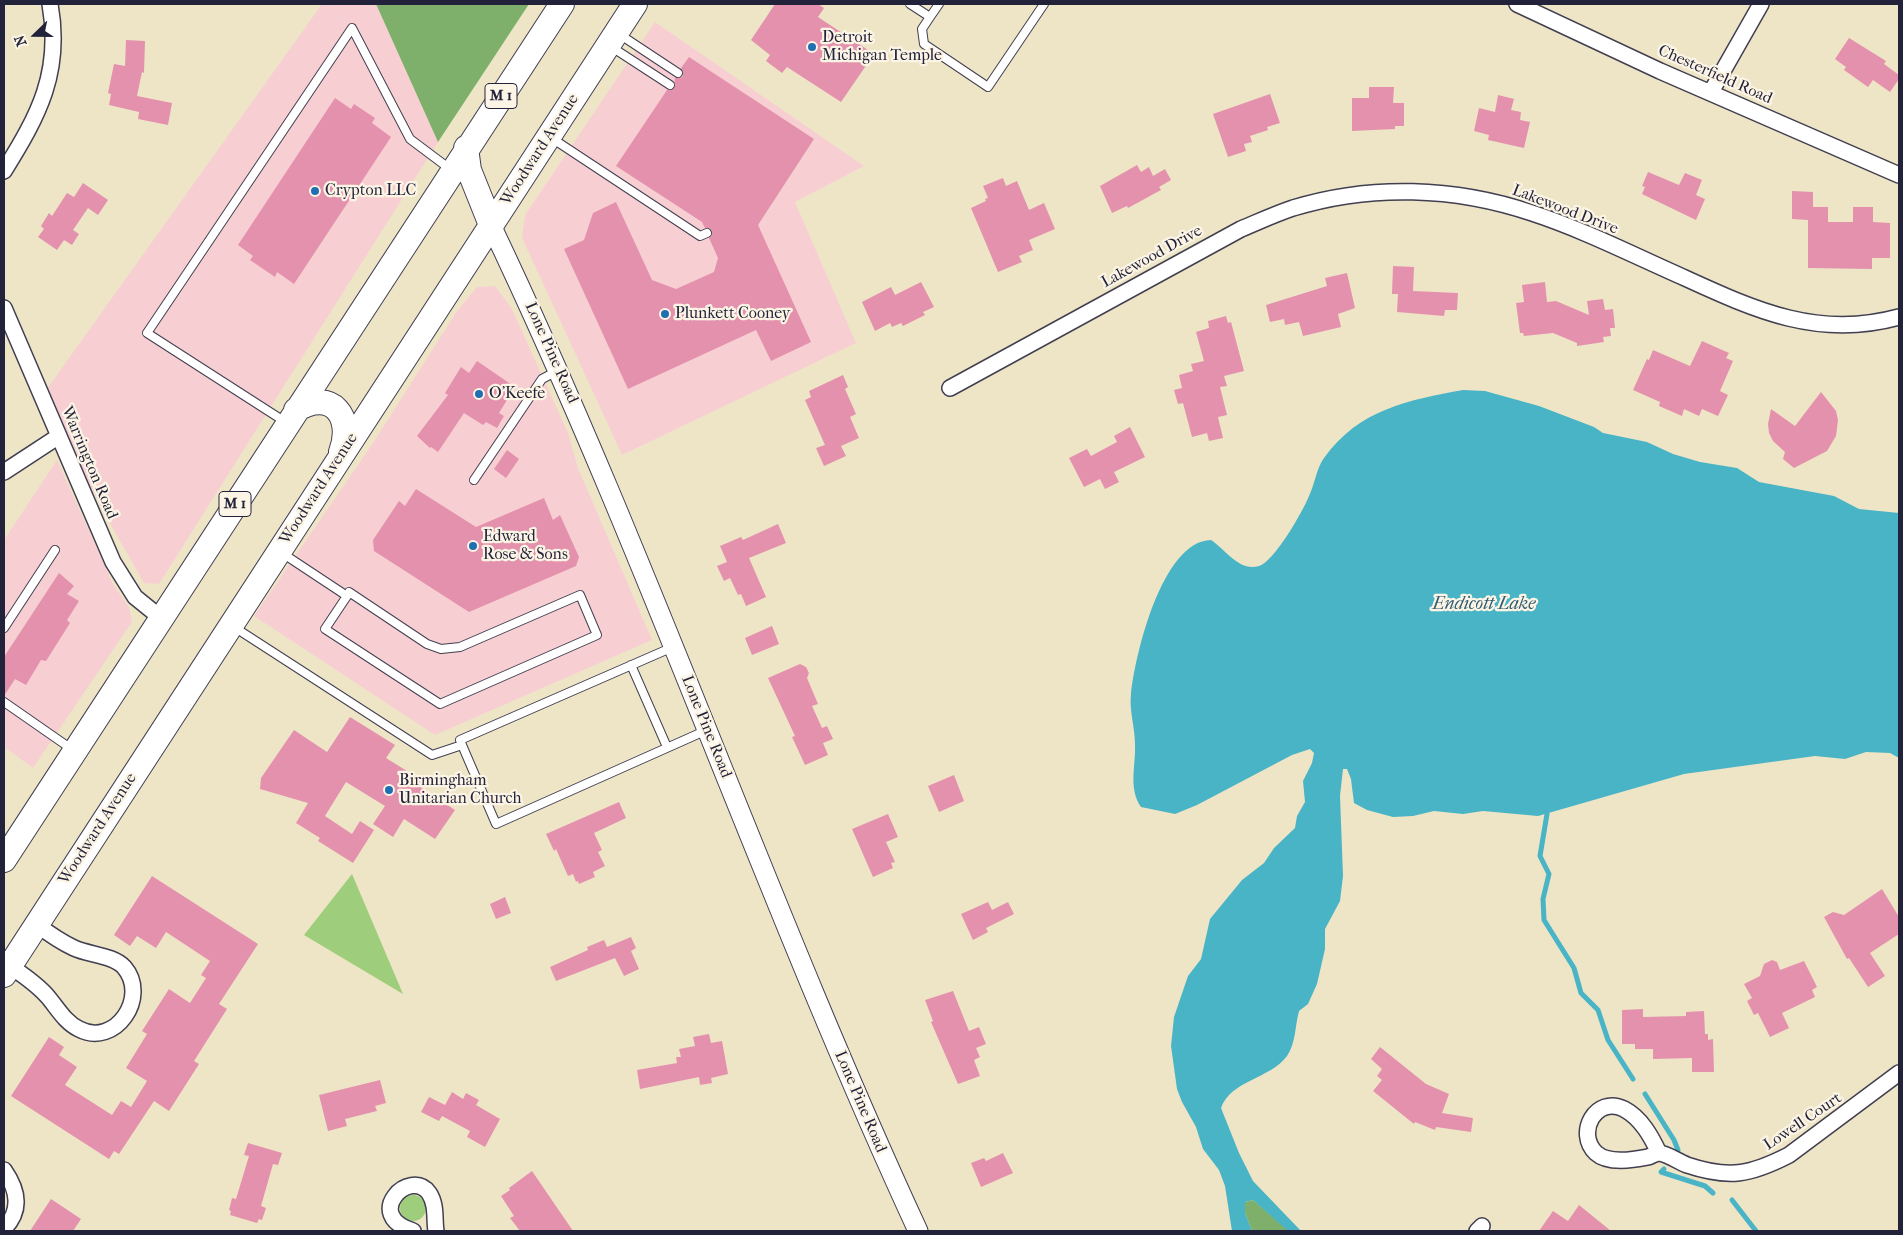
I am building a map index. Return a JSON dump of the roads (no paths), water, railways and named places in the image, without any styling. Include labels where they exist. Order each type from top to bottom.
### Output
[{"type":"main road","name":"M 1","points":[[4,860],[466,148],[562,4]]},
{"type":"main road","name":"Woodward Avenue","points":[[7,970],[230,624],[635,4]]},
{"type":"main road","points":[[466,148],[469,170],[491,225]]},
{"type":"main road","points":[[292,416],[317,401],[331,403],[336,407],[340,413],[343,430],[343,446],[338,459]]},
{"type":"street","points":[[4,171],[28,134],[41,107],[48,83],[54,35],[50,4]]},
{"type":"street","name":"Chesterfield Road","points":[[1518,4],[1899,175]]},
{"type":"street","points":[[1711,92],[1761,4]]},
{"type":"street","name":"Lakewood Drive","points":[[950,388],[1241,229],[1270,216],[1316,202],[1382,192],[1448,194],[1482,199],[1533,213],[1727,298],[1777,317],[1818,324],[1857,326],[1899,317]]},
{"type":"street","name":"Lone Pine Road","points":[[491,225],[559,370],[849,1077],[918,1231]]},
{"type":"street","name":"Warrington Road","points":[[4,308],[102,538],[123,582],[135,597],[161,618]]},
{"type":"street","points":[[4,472],[59,436]]},
{"type":"street","points":[[7,970],[34,983],[68,1023],[80,1030],[94,1034],[103,1033],[115,1027],[124,1019],[131,1007],[134,992],[130,977],[123,966],[112,960],[75,949],[36,924]]},
{"type":"street","name":"Lowell Court","points":[[1658,1153],[1713,1173],[1737,1175],[1751,1172],[1769,1165],[1804,1146],[1899,1073]]},
{"type":"street","points":[[1608,1105],[1625,1110],[1641,1123],[1658,1153],[1620,1160],[1598,1154],[1589,1142],[1588,1133],[1591,1118],[1601,1107],[1608,1105]]},
{"type":"street","points":[[4,1170],[13,1182],[17,1200],[13,1216],[4,1229]]},
{"type":"street","points":[[414,1231],[397,1224],[390,1210],[391,1203],[400,1191],[415,1185],[423,1188],[434,1203],[436,1231]]},
{"type":"lane","points":[[910,4],[930,17]]},
{"type":"lane","points":[[939,4],[922,29],[924,44],[988,87],[1044,4]]},
{"type":"lane","points":[[292,416],[147,333],[352,28],[410,139],[452,171]]},
{"type":"lane","points":[[612,38],[678,73]]},
{"type":"lane","points":[[612,38],[670,85]]},
{"type":"lane","points":[[548,136],[700,236],[707,233]]},
{"type":"lane","points":[[474,480],[542,379],[559,370]]},
{"type":"lane","points":[[4,628],[55,550]]},
{"type":"lane","points":[[278,551],[347,596]]},
{"type":"lane","points":[[350,592],[427,644],[441,648],[460,647],[580,595],[597,635],[440,704],[326,628],[347,596],[350,592]]},
{"type":"lane","points":[[230,624],[432,755],[462,745]]},
{"type":"lane","points":[[673,647],[460,740],[462,745],[496,824],[707,730]]},
{"type":"lane","points":[[631,665],[667,747]]},
{"type":"lane","points":[[4,702],[75,751]]},
{"type":"water","name":"Endicott Lake","points":[[1463,390],[1485,391],[1539,406],[1594,427],[1603,433],[1647,442],[1673,454],[1700,462],[1737,468],[1759,482],[1834,496],[1859,509],[1899,513],[1899,758],[1890,753],[1866,752],[1845,759],[1815,756],[1684,774],[1538,816],[1483,811],[1463,814],[1434,811],[1413,816],[1393,817],[1367,810],[1354,803],[1351,779],[1347,769],[1343,769],[1340,796],[1343,876],[1340,901],[1325,929],[1325,949],[1317,984],[1308,1004],[1299,1011],[1294,1040],[1287,1056],[1271,1070],[1233,1091],[1221,1108],[1239,1153],[1253,1181],[1301,1231],[1288,1231],[1253,1200],[1245,1202],[1245,1213],[1252,1231],[1232,1231],[1225,1186],[1219,1170],[1203,1149],[1196,1127],[1177,1089],[1171,1046],[1174,1017],[1188,976],[1201,959],[1210,919],[1242,880],[1264,863],[1274,848],[1295,828],[1297,816],[1305,802],[1303,781],[1312,763],[1314,753],[1310,749],[1292,755],[1197,805],[1175,814],[1141,807],[1137,800],[1134,784],[1135,744],[1131,713],[1131,694],[1145,628],[1165,579],[1178,559],[1194,545],[1211,540],[1239,563],[1245,566],[1259,566],[1280,546],[1301,513],[1324,458],[1338,441],[1353,428],[1386,409],[1423,398]]},
{"type":"waterway","points":[[1547,814],[1540,856],[1549,874],[1543,899],[1544,920],[1574,968],[1581,993],[1598,1010],[1608,1040],[1633,1079]]},
{"type":"waterway","points":[[1645,1094],[1674,1140],[1678,1150]]},
{"type":"waterway","points":[[1664,1169],[1661,1172],[1705,1186],[1713,1193]]},
{"type":"waterway","points":[[1732,1200],[1756,1231]]},
{"type":"place","name":"Detroit Michigan Temple","points":[[812,47]]},
{"type":"place","name":"Crypton LLC","points":[[315,191]]},
{"type":"place","name":"Plunkett Cooney","points":[[665,314]]},
{"type":"place","name":"O'Keefe","points":[[479,394]]},
{"type":"place","name":"Edward Rose & Sons","points":[[473,546]]},
{"type":"place","name":"Birmingham Unitarian Church","points":[[389,790]]}]
